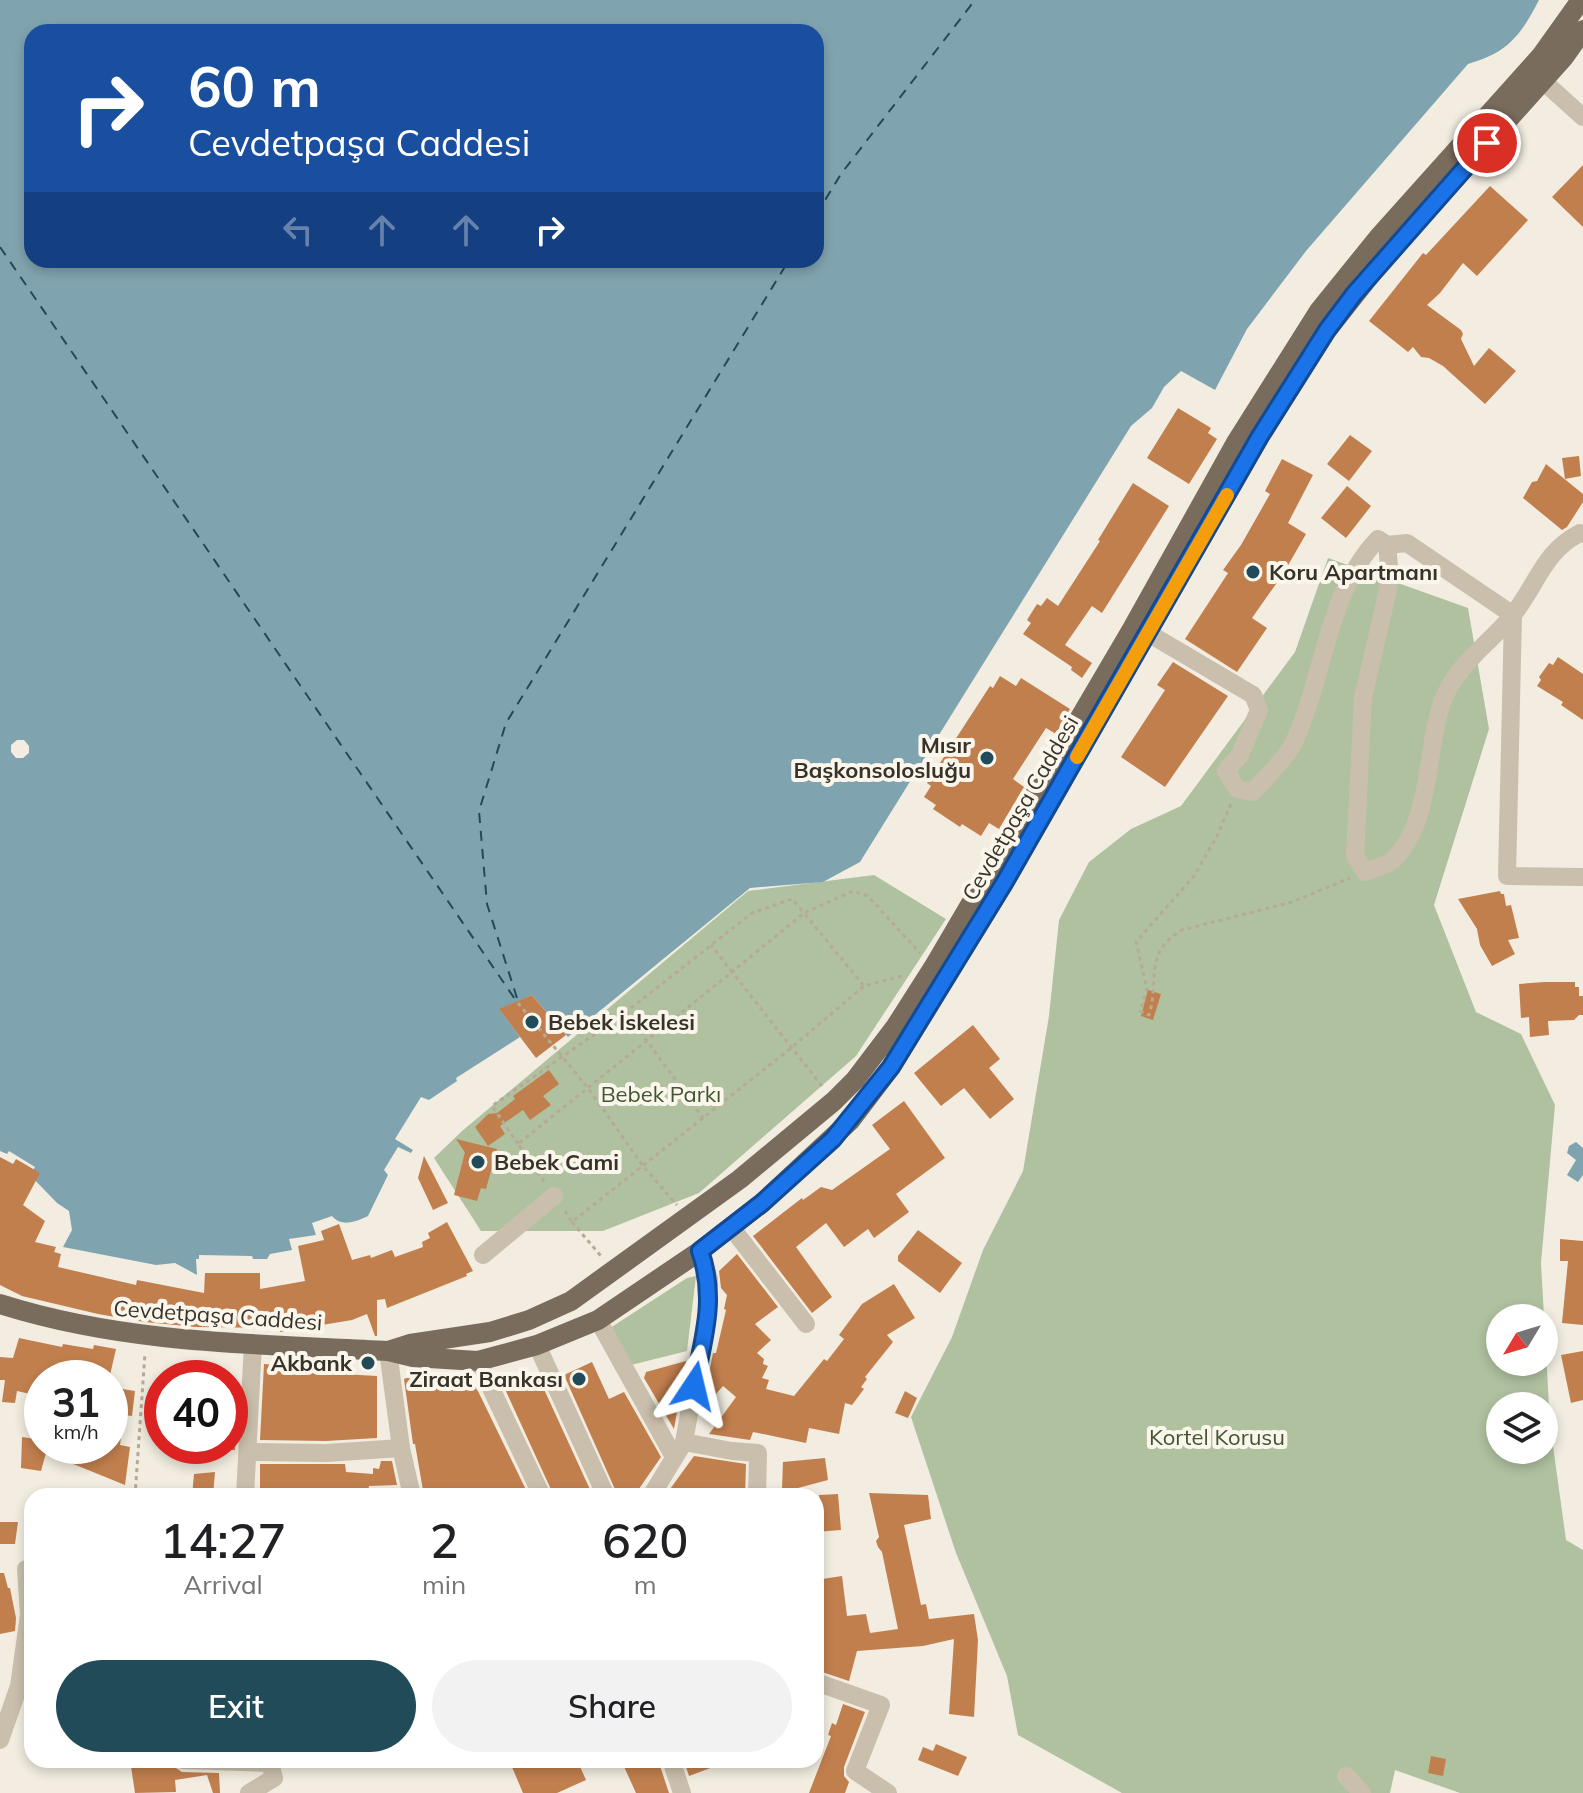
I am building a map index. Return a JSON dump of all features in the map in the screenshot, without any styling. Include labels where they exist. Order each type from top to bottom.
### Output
[{"type":"main road","points":[[1534,77],[1581,0]]},
{"type":"main road","points":[[1534,77],[1583,30]]},
{"type":"main road","name":"Cevdetpaşa Caddesi","points":[[0,1304],[94,1329],[146,1337],[388,1351],[413,1357],[478,1361],[537,1345],[604,1316],[700,1251],[762,1203],[833,1139],[891,1067],[1004,883],[1260,436],[1327,330],[1534,77]]},
{"type":"main road","name":"Cevdetpaşa Caddesi","points":[[388,1351],[410,1344],[490,1332],[529,1320],[571,1301],[740,1179],[834,1101],[873,1058],[933,968],[1132,629],[1237,441],[1319,311],[1378,238],[1534,77]]},
{"type":"main road","points":[[740,1179],[756,1189],[762,1203]]},
{"type":"main road","points":[[683,1220],[700,1251]]},
{"type":"main road","points":[[592,1286],[591,1297],[604,1316]]},
{"type":"main road","points":[[529,1320],[537,1345]]},
{"type":"street","points":[[1534,77],[1583,117]]},
{"type":"street","points":[[1387,545],[1390,576],[1363,698],[1355,856],[1365,872],[1390,862],[1408,842],[1426,790],[1442,702],[1455,675],[1513,615],[1548,557],[1564,541],[1583,534]]},
{"type":"street","points":[[1148,633],[1253,695],[1259,710],[1240,755],[1226,771],[1245,791],[1291,748],[1306,712],[1343,588],[1363,555],[1378,539],[1387,545],[1407,543],[1513,615]]},
{"type":"street","points":[[1513,615],[1507,876],[1583,877]]},
{"type":"street","points":[[483,1255],[554,1196]]},
{"type":"street","points":[[731,1227],[806,1324]]},
{"type":"street","points":[[656,1488],[679,1449],[709,1303],[709,1279],[700,1251]]},
{"type":"street","points":[[604,1316],[679,1449]]},
{"type":"street","points":[[246,1488],[253,1344]]},
{"type":"street","points":[[537,1345],[602,1488]]},
{"type":"street","points":[[388,1351],[401,1448],[410,1488]]},
{"type":"street","points":[[478,1361],[538,1488]]},
{"type":"street","points":[[249,1452],[326,1453],[401,1448]]},
{"type":"street","points":[[679,1449],[758,1453],[757,1488]]},
{"type":"street","points":[[0,1740],[4,1715],[19,1686],[24,1650]]},
{"type":"street","points":[[824,1685],[881,1705],[855,1771],[888,1793]]},
{"type":"street","points":[[249,1793],[274,1778],[271,1768]]},
{"type":"street","points":[[674,1768],[682,1793]]},
{"type":"street","points":[[1346,1776],[1362,1793]]},
{"type":"path","points":[[1245,791],[1194,876],[1136,942],[1147,989],[1140,1011],[1149,1015],[1154,998],[1154,962],[1159,949],[1169,938],[1182,930],[1292,902],[1365,872]]},
{"type":"path","points":[[518,1144],[804,913],[853,891],[868,896],[933,968],[864,986],[572,1222]]},
{"type":"path","points":[[613,1271],[572,1222],[492,1106],[626,1012],[752,913],[792,899],[864,986]]},
{"type":"path","points":[[711,945],[834,1101]]},
{"type":"path","points":[[518,1003],[588,1088],[683,1220]]},
{"type":"path","points":[[626,1012],[703,1118]]},
{"type":"path","points":[[136,1488],[146,1337]]},
{"type":"green space","name":"Kortel Korusu","points":[[1328,558],[1468,608],[1489,729],[1434,905],[1476,1012],[1521,1034],[1555,1105],[1541,1263],[1543,1304],[1486,1304],[1486,1376],[1547,1376],[1548,1392],[1486,1392],[1486,1464],[1556,1464],[1566,1540],[1583,1550],[1583,1793],[1460,1793],[1395,1770],[1390,1793],[1122,1793],[1018,1735],[1007,1676],[956,1553],[911,1417],[952,1337],[983,1250],[1023,1171],[1049,1016],[1059,920],[1089,862],[1131,829],[1181,806],[1295,652]]},
{"type":"green space","name":"Bebek Parkı","points":[[874,875],[946,919],[856,1056],[699,1193],[603,1231],[481,1231],[434,1158],[462,1131],[748,891]]},
{"type":"green space","points":[[696,1276],[687,1351],[631,1365],[610,1328],[687,1278]]},
{"type":"water","points":[[0,0],[1539,0],[1512,41],[1482,60],[1468,64],[1306,251],[1247,329],[1215,390],[1181,371],[1164,387],[1152,408],[1131,426],[860,862],[823,882],[750,888],[568,1037],[532,995],[500,1010],[520,1037],[456,1078],[457,1081],[429,1100],[421,1097],[395,1139],[413,1150],[411,1153],[398,1147],[384,1170],[388,1175],[368,1216],[345,1223],[332,1216],[312,1223],[316,1235],[289,1239],[292,1250],[270,1254],[267,1259],[199,1255],[196,1259],[197,1275],[175,1263],[156,1265],[63,1247],[72,1230],[69,1211],[30,1175],[35,1167],[9,1151],[7,1154],[0,1151]],"holes":[[[17,740],[24,740],[29,746],[29,753],[23,758],[16,758],[11,752],[11,745]]]},
{"type":"water","points":[[1576,1142],[1583,1148],[1583,1175],[1578,1182],[1567,1175],[1576,1160],[1567,1153],[1569,1146]]},
{"type":"building","points":[[1583,165],[1583,227],[1552,197]]},
{"type":"building","points":[[1490,186],[1528,220],[1477,276],[1463,263],[1427,305],[1461,330],[1461,339],[1474,366],[1489,348],[1516,371],[1485,404],[1443,366],[1421,357],[1413,347],[1408,352],[1369,321],[1423,253],[1426,255]]},
{"type":"building","points":[[1178,408],[1211,428],[1208,433],[1217,439],[1189,484],[1147,458]]},
{"type":"building","points":[[1350,435],[1372,451],[1349,481],[1327,464]]},
{"type":"building","points":[[1579,456],[1581,476],[1565,479],[1562,458]]},
{"type":"building","points":[[1282,459],[1313,475],[1288,523],[1306,534],[1252,618],[1267,628],[1237,672],[1185,639],[1228,573],[1223,570],[1270,494],[1265,491]]},
{"type":"building","points":[[1546,464],[1583,494],[1583,502],[1562,530],[1523,498]]},
{"type":"building","points":[[1133,483],[1169,506],[1102,613],[1092,606],[1065,645],[1092,663],[1082,678],[1071,670],[1072,667],[1023,634],[1031,623],[1027,620],[1037,604],[1041,606],[1047,598],[1058,606]]},
{"type":"building","points":[[1347,486],[1371,506],[1346,538],[1321,518]]},
{"type":"building","points":[[1558,657],[1583,674],[1583,720],[1561,705],[1563,702],[1537,686],[1549,663],[1553,665]]},
{"type":"building","points":[[1173,662],[1228,696],[1165,787],[1121,757],[1165,690],[1157,685]]},
{"type":"building","name":"Mısır Başkonsolosluğu","points":[[1000,676],[1016,686],[1021,678],[1070,709],[1056,734],[1046,728],[1013,779],[1024,787],[999,829],[989,823],[981,836],[962,824],[960,827],[933,809],[936,805],[924,797],[931,786],[927,783],[990,686],[993,688]]},
{"type":"building","points":[[1500,891],[1504,894],[1506,906],[1511,905],[1519,938],[1508,940],[1515,954],[1492,966],[1480,945],[1477,929],[1458,899]]},
{"type":"building","points":[[1575,982],[1575,987],[1579,987],[1579,996],[1583,996],[1583,1015],[1574,1020],[1548,1021],[1549,1035],[1530,1037],[1529,1017],[1521,1018],[1519,984]]},
{"type":"building","points":[[1148,990],[1161,994],[1153,1020],[1141,1016]]},
{"type":"building","name":"Bebek İskelesi","points":[[532,995],[566,1035],[536,1058],[499,1009]]},
{"type":"building","points":[[973,1025],[1000,1059],[989,1068],[1014,1099],[990,1119],[964,1088],[941,1106],[914,1073]]},
{"type":"building","points":[[549,1070],[559,1084],[543,1096],[551,1105],[530,1120],[523,1110],[500,1126],[505,1134],[488,1146],[475,1127]]},
{"type":"building","points":[[904,1101],[945,1158],[896,1194],[909,1212],[874,1238],[868,1229],[844,1247],[826,1223],[796,1247],[832,1297],[812,1313],[753,1236],[802,1198],[821,1187],[832,1190],[890,1149],[872,1125]]},
{"type":"building","name":"Bebek Cami","points":[[456,1139],[497,1149],[486,1189],[481,1188],[477,1201],[454,1195],[465,1152]]},
{"type":"building","points":[[424,1156],[448,1203],[433,1210],[418,1178]]},
{"type":"building","points":[[0,1157],[13,1164],[16,1159],[40,1173],[23,1205],[45,1221],[35,1242],[56,1247],[54,1252],[61,1254],[58,1267],[136,1285],[137,1280],[204,1293],[205,1273],[260,1273],[260,1289],[305,1281],[298,1246],[324,1240],[321,1231],[339,1224],[352,1260],[370,1255],[371,1258],[392,1250],[395,1257],[423,1247],[422,1242],[430,1238],[428,1233],[447,1222],[473,1271],[387,1308],[385,1299],[377,1300],[377,1336],[367,1314],[352,1320],[280,1332],[279,1328],[196,1327],[145,1322],[22,1296],[0,1285]]},
{"type":"building","points":[[918,1230],[962,1263],[940,1293],[898,1261],[898,1256]]},
{"type":"building","points":[[1560,1239],[1583,1241],[1583,1325],[1562,1323],[1568,1261],[1560,1261]]},
{"type":"building","points":[[737,1254],[778,1307],[755,1324],[771,1340],[757,1353],[764,1359],[763,1364],[768,1366],[762,1378],[769,1380],[766,1389],[794,1396],[844,1339],[839,1335],[862,1304],[894,1284],[915,1318],[887,1335],[893,1342],[865,1377],[867,1379],[861,1387],[864,1389],[852,1405],[845,1403],[839,1434],[809,1428],[806,1443],[753,1432],[750,1440],[709,1434],[736,1397],[723,1386],[702,1410],[713,1353],[716,1353],[726,1310],[727,1295],[721,1288],[719,1271]]},
{"type":"building","points":[[19,1338],[62,1347],[63,1344],[93,1349],[94,1345],[116,1349],[113,1360],[24,1360],[24,1393],[17,1391],[15,1403],[2,1402],[5,1380],[0,1380],[0,1357],[13,1358]]},
{"type":"building","points":[[1583,1351],[1583,1400],[1571,1403],[1561,1355]]},
{"type":"building","points":[[686,1361],[674,1429],[644,1378],[646,1372]]},
{"type":"building","points":[[592,1362],[609,1399],[624,1392],[661,1457],[640,1488],[614,1488],[564,1375]]},
{"type":"building","points":[[264,1364],[377,1376],[377,1438],[260,1440]]},
{"type":"building","points":[[537,1374],[589,1488],[550,1488],[504,1387]]},
{"type":"building","points":[[412,1376],[469,1383],[476,1387],[525,1488],[423,1488],[404,1379]]},
{"type":"building","points":[[128,1390],[135,1391],[132,1416],[128,1416]]},
{"type":"building","points":[[905,1391],[917,1398],[908,1418],[895,1413]]},
{"type":"building","points":[[22,1437],[24,1464],[43,1464],[41,1471],[21,1468]]},
{"type":"building","points":[[694,1456],[746,1464],[745,1488],[671,1488]]},
{"type":"building","points":[[825,1458],[828,1480],[798,1488],[782,1488],[783,1462]]},
{"type":"building","points":[[381,1461],[392,1461],[397,1485],[260,1488],[260,1464],[345,1464],[346,1472],[373,1474],[373,1468],[379,1469]]},
{"type":"building","points":[[73,1464],[128,1464],[125,1485]]},
{"type":"building","points":[[215,1472],[214,1488],[193,1488],[194,1474]]},
{"type":"building","points":[[869,1493],[928,1495],[931,1519],[904,1525],[921,1605],[926,1604],[929,1619],[974,1614],[978,1640],[974,1717],[949,1714],[954,1639],[923,1646],[857,1651],[849,1681],[824,1673],[824,1579],[842,1576],[847,1616],[866,1614],[870,1633],[898,1629],[882,1552],[876,1541],[879,1537]]},
{"type":"building","points":[[838,1494],[841,1530],[824,1531],[824,1495]]},
{"type":"building","points":[[0,1522],[18,1522],[15,1544],[0,1544]]},
{"type":"building","points":[[0,1573],[4,1573],[10,1588],[16,1618],[15,1631],[0,1634]]},
{"type":"building","points":[[843,1704],[865,1712],[844,1767],[844,1776],[849,1782],[845,1793],[809,1793],[819,1768],[824,1768],[824,1754],[831,1736],[828,1735],[832,1723],[836,1725]]},
{"type":"building","points":[[936,1744],[967,1757],[958,1776],[918,1760],[923,1747],[933,1751]]},
{"type":"building","points":[[1431,1756],[1446,1759],[1443,1776],[1428,1773]]},
{"type":"building","points":[[131,1768],[176,1768],[182,1772],[219,1773],[220,1793],[213,1793],[207,1775],[175,1780],[176,1792],[135,1793]]},
{"type":"building","points":[[512,1768],[581,1768],[586,1780],[557,1793],[523,1793]]},
{"type":"building","points":[[625,1768],[661,1768],[669,1793],[636,1793]]},
{"type":"building","points":[[686,1768],[710,1768],[689,1776]]},
{"type":"ferry route","points":[[824,202],[841,174],[975,0]]},
{"type":"ferry route","points":[[0,247],[517,1002]]},
{"type":"ferry route","points":[[517,998],[487,904],[479,811],[506,723],[784,268]]},
{"type":"slow traffic","points":[[1077,757],[1227,495]]},
{"type":"place","name":"Koru Apartmanı","points":[[1253,572]]},
{"type":"place","name":"Mısır Başkonsolosluğu","points":[[987,758]]},
{"type":"place","name":"Bebek İskelesi","points":[[532,1022]]},
{"type":"place","name":"Bebek Cami","points":[[478,1162]]},
{"type":"place","name":"Akbank","points":[[368,1363]]},
{"type":"place","name":"Ziraat Bankası","points":[[579,1379]]},
{"type":"route","points":[[694,1386],[709,1303],[709,1279],[700,1251],[809,1162],[869,1098],[1004,883],[1260,436],[1327,330],[1354,294],[1487,143]]}]
